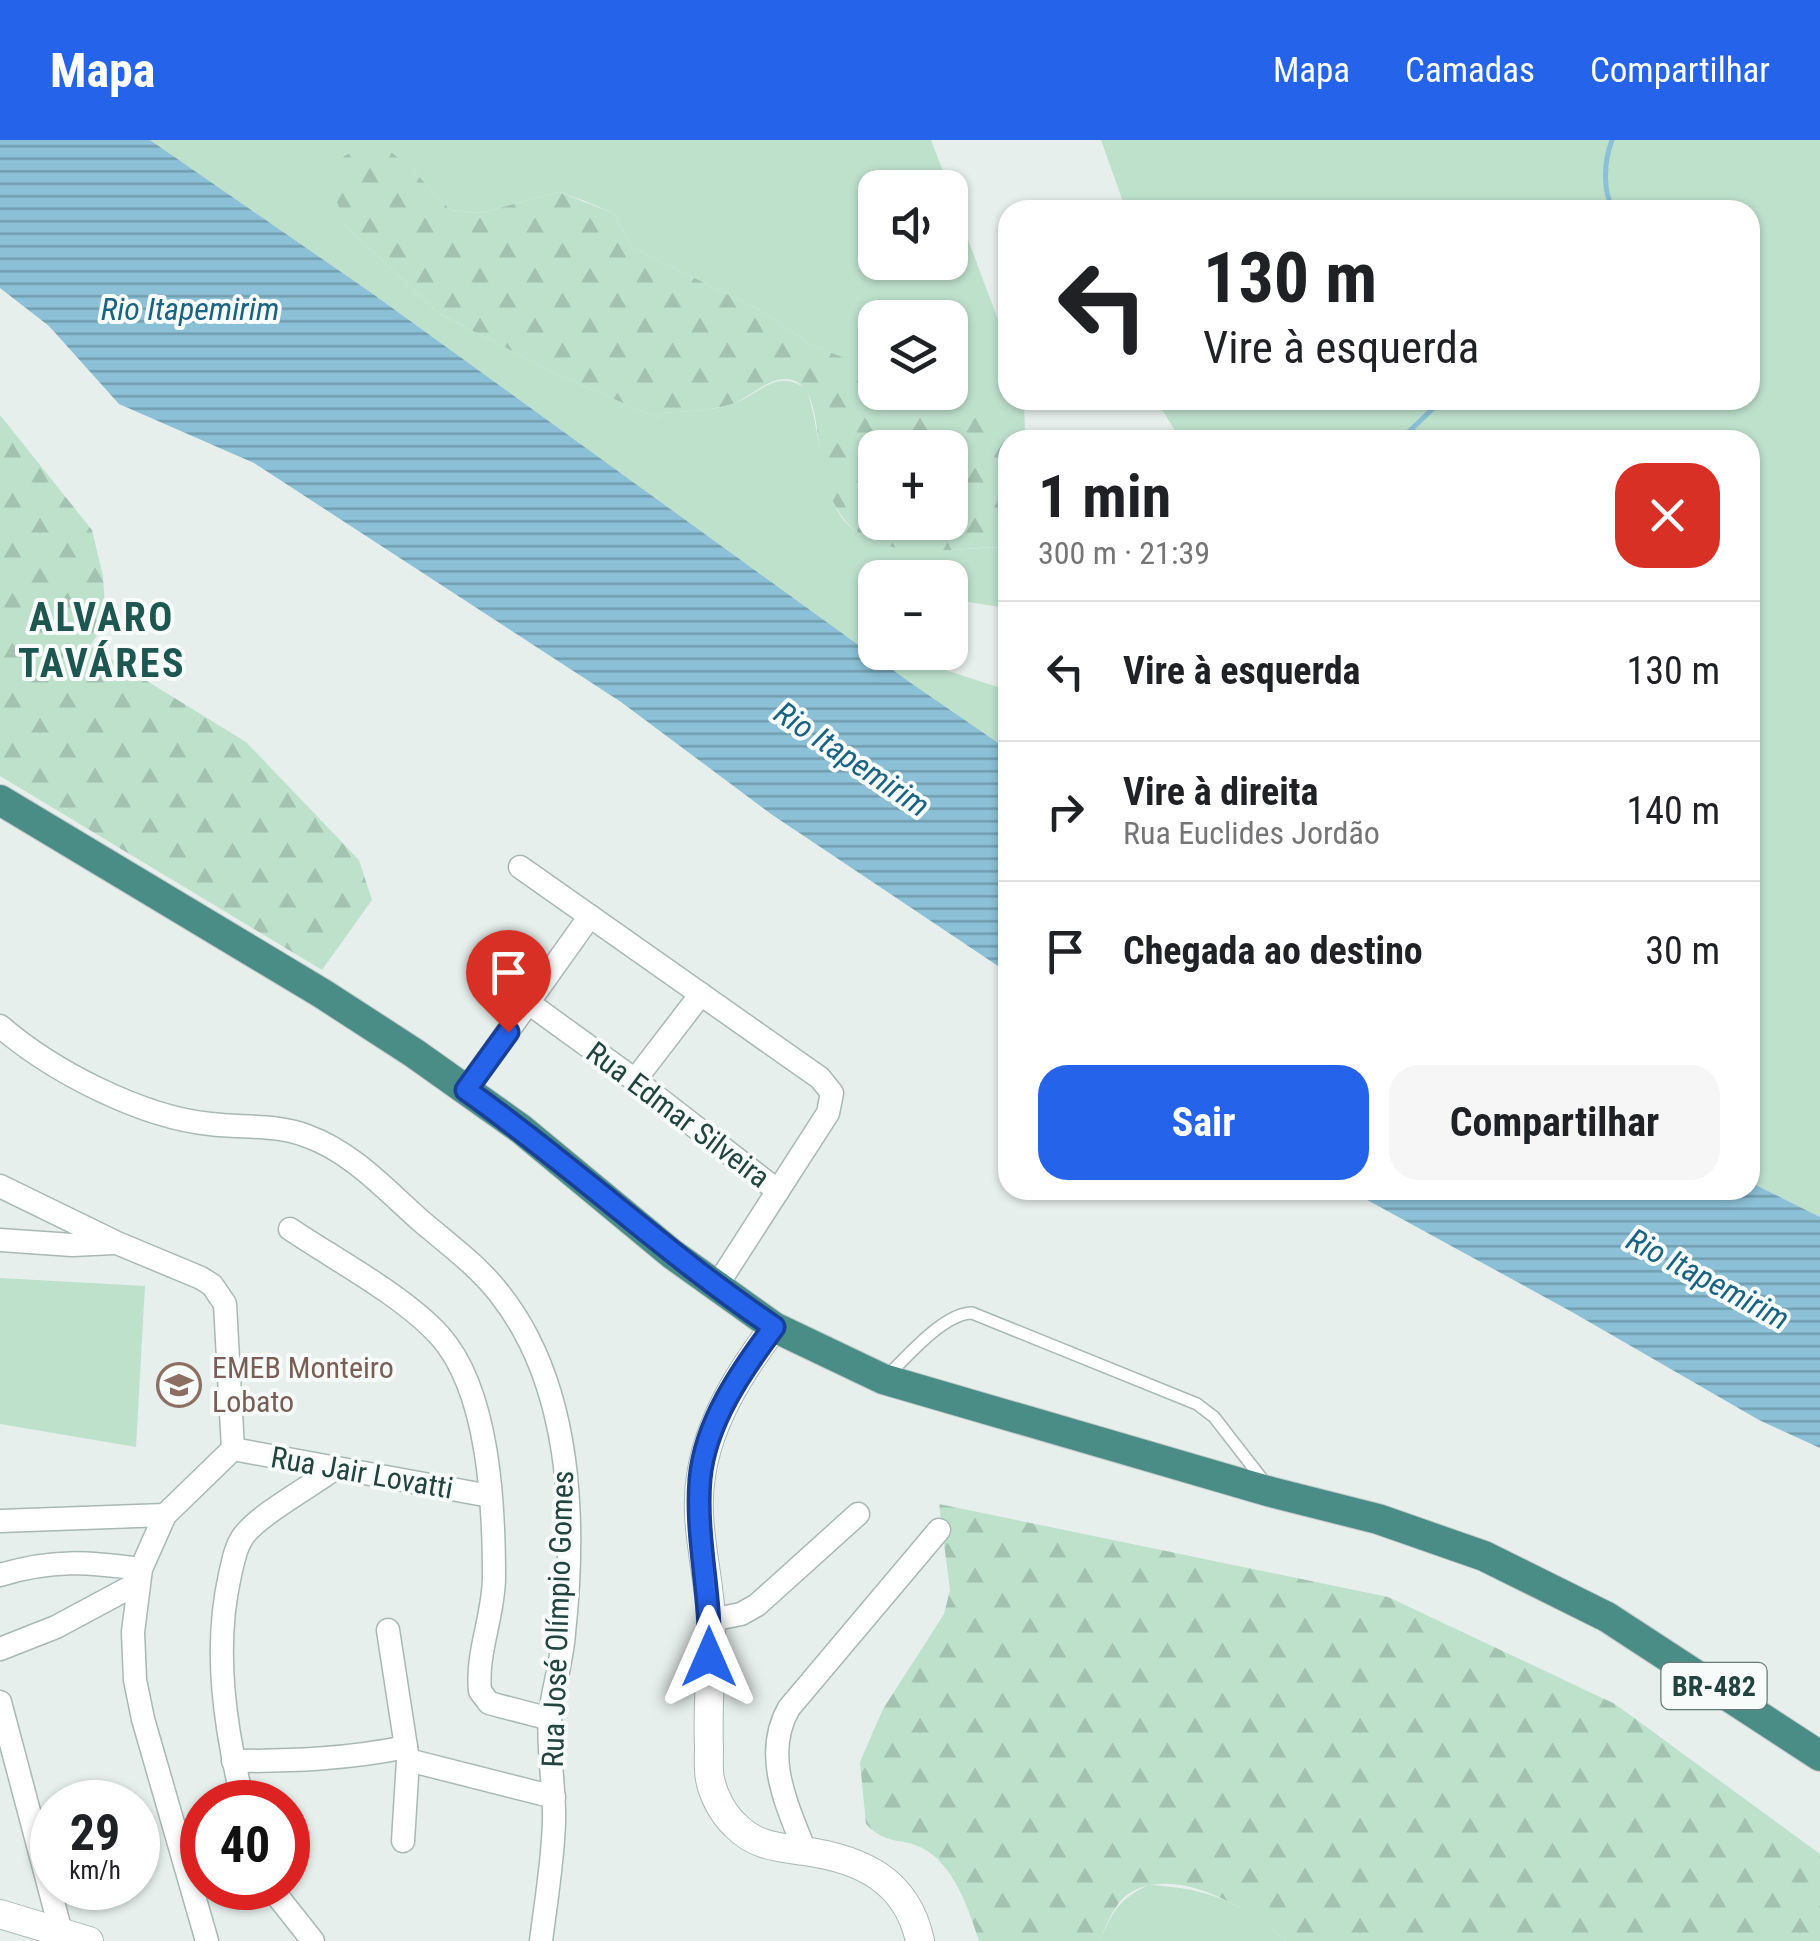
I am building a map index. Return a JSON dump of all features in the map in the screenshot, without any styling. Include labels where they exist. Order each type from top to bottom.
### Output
[{"type":"highway","name":"BR-482","points":[[0,800],[323,994],[466,1090],[521,1128],[716,1287],[774,1327],[884,1379],[1378,1519],[1484,1556],[1607,1617],[1820,1756]]},
{"type":"street","points":[[520,867],[820,1078],[832,1093],[828,1113],[716,1287]]},
{"type":"street","points":[[466,1090],[590,916]]},
{"type":"street","points":[[635,1080],[701,994]]},
{"type":"street","name":"Rua Edmar Silveira","points":[[530,1004],[778,1190]]},
{"type":"street","name":"Rua José Olímpio Gomes","points":[[0,1026],[80,1078],[140,1106],[208,1124],[276,1128],[332,1146],[482,1274],[501,1296],[538,1359],[562,1434],[567,1493],[565,1617],[550,1719],[552,1862],[541,1941]]},
{"type":"street","points":[[0,1186],[201,1278],[220,1294],[227,1317],[233,1449],[165,1515],[140,1576],[133,1632],[135,1680],[143,1719],[207,1941]]},
{"type":"street","points":[[290,1229],[413,1312],[439,1335],[462,1366],[476,1400],[490,1496],[494,1578],[480,1691],[489,1703],[550,1719]]},
{"type":"street","points":[[0,1240],[72,1245],[118,1243]]},
{"type":"street","points":[[774,1327],[727,1398],[700,1476],[700,1517],[711,1620],[710,1779],[733,1824],[752,1840],[841,1858],[870,1869],[896,1891],[916,1921],[920,1941]]},
{"type":"street","name":"Rua Jair Lovatti","points":[[233,1449],[490,1496]]},
{"type":"street","points":[[238,1780],[221,1672],[222,1612],[234,1555],[251,1528],[334,1469]]},
{"type":"street","points":[[711,1620],[741,1614],[757,1605],[858,1514]]},
{"type":"street","points":[[0,1520],[165,1515]]},
{"type":"street","points":[[805,1851],[776,1764],[779,1725],[938,1530]]},
{"type":"street","points":[[0,1574],[60,1561],[140,1576]]},
{"type":"street","points":[[0,1649],[56,1627],[140,1576]]},
{"type":"street","points":[[388,1630],[407,1754],[402,1841]]},
{"type":"street","points":[[0,1702],[61,1932]]},
{"type":"street","points":[[233,1761],[310,1761],[407,1754],[554,1797]]},
{"type":"street","points":[[289,1910],[313,1941]]},
{"type":"street","points":[[0,1914],[89,1941]]},
{"type":"lane","points":[[884,1379],[945,1323],[963,1313],[972,1313],[1198,1404],[1214,1417],[1272,1492]]},
{"type":"green space","points":[[150,140],[931,140],[942,170],[858,170],[858,280],[968,280],[968,239],[998,320],[998,410],[1024,410],[1025,430],[1012,430],[948,410],[968,410],[968,300],[858,300],[858,364],[809,344],[765,313],[632,247],[613,213],[559,192],[480,213],[450,210],[412,169],[346,226],[438,313],[557,374],[657,418],[664,413],[727,406],[778,381],[796,383],[807,389],[833,501],[845,521],[858,531],[858,540],[936,550],[998,547],[998,607],[968,602],[968,560],[858,560],[858,645],[373,294]]},
{"type":"green space","points":[[1101,140],[1820,140],[1820,1217],[1760,1187],[1760,430],[1175,430],[1162,410],[1760,410],[1760,200],[1122,200]]},
{"type":"green space","points":[[362,148],[386,148],[412,169],[450,210],[480,213],[559,192],[613,213],[632,247],[765,313],[809,344],[858,363],[858,410],[954,410],[1010,421],[1020,430],[998,430],[998,547],[909,550],[873,540],[968,540],[968,430],[858,430],[858,531],[836,508],[827,483],[813,409],[807,391],[795,381],[771,382],[724,406],[664,413],[657,418],[557,374],[438,313],[346,226],[335,197],[333,166]]},
{"type":"green space","points":[[0,415],[92,530],[103,576],[106,622],[90,646],[246,742],[359,860],[372,900],[322,970],[0,776]]},
{"type":"green space","points":[[893,670],[945,670],[998,687],[998,743]]},
{"type":"green space","points":[[0,1278],[145,1286],[136,1447],[0,1424]]},
{"type":"green space","points":[[939,1504],[1388,1597],[1615,1704],[1820,1854],[1820,1941],[1286,1941],[1233,1904],[1190,1887],[1168,1884],[1147,1886],[1128,1894],[1114,1909],[1099,1941],[979,1941],[959,1889],[943,1865],[922,1848],[881,1836],[866,1824],[860,1762],[883,1709],[944,1614],[950,1590]]},
{"type":"green space","points":[[1149,1885],[1189,1890],[1223,1900],[1254,1916],[1286,1941],[1099,1941],[1118,1907]]},
{"type":"water","name":"Rio Itapemirim","points":[[0,140],[150,140],[373,294],[858,645],[858,670],[893,670],[998,743],[998,966],[771,814],[621,702],[254,463],[119,404],[49,326],[0,288]]},
{"type":"water","name":"Rio Itapemirim","points":[[1760,1187],[1820,1217],[1820,1448],[1759,1420],[1367,1200],[1760,1200]]},
{"type":"waterway","points":[[1610,200],[1606,176],[1612,140]]},
{"type":"waterway","points":[[1410,430],[1432,410]]},
{"type":"place","name":"EMEB Monteiro Lobato","points":[[179,1385]]},
{"type":"district","name":"ALVARO TAVÁRES","points":[[102,640]]},
{"type":"route","points":[[508,1032],[466,1090],[521,1128],[672,1254],[774,1327],[727,1398],[700,1476],[700,1517],[711,1620],[709,1657]]}]
